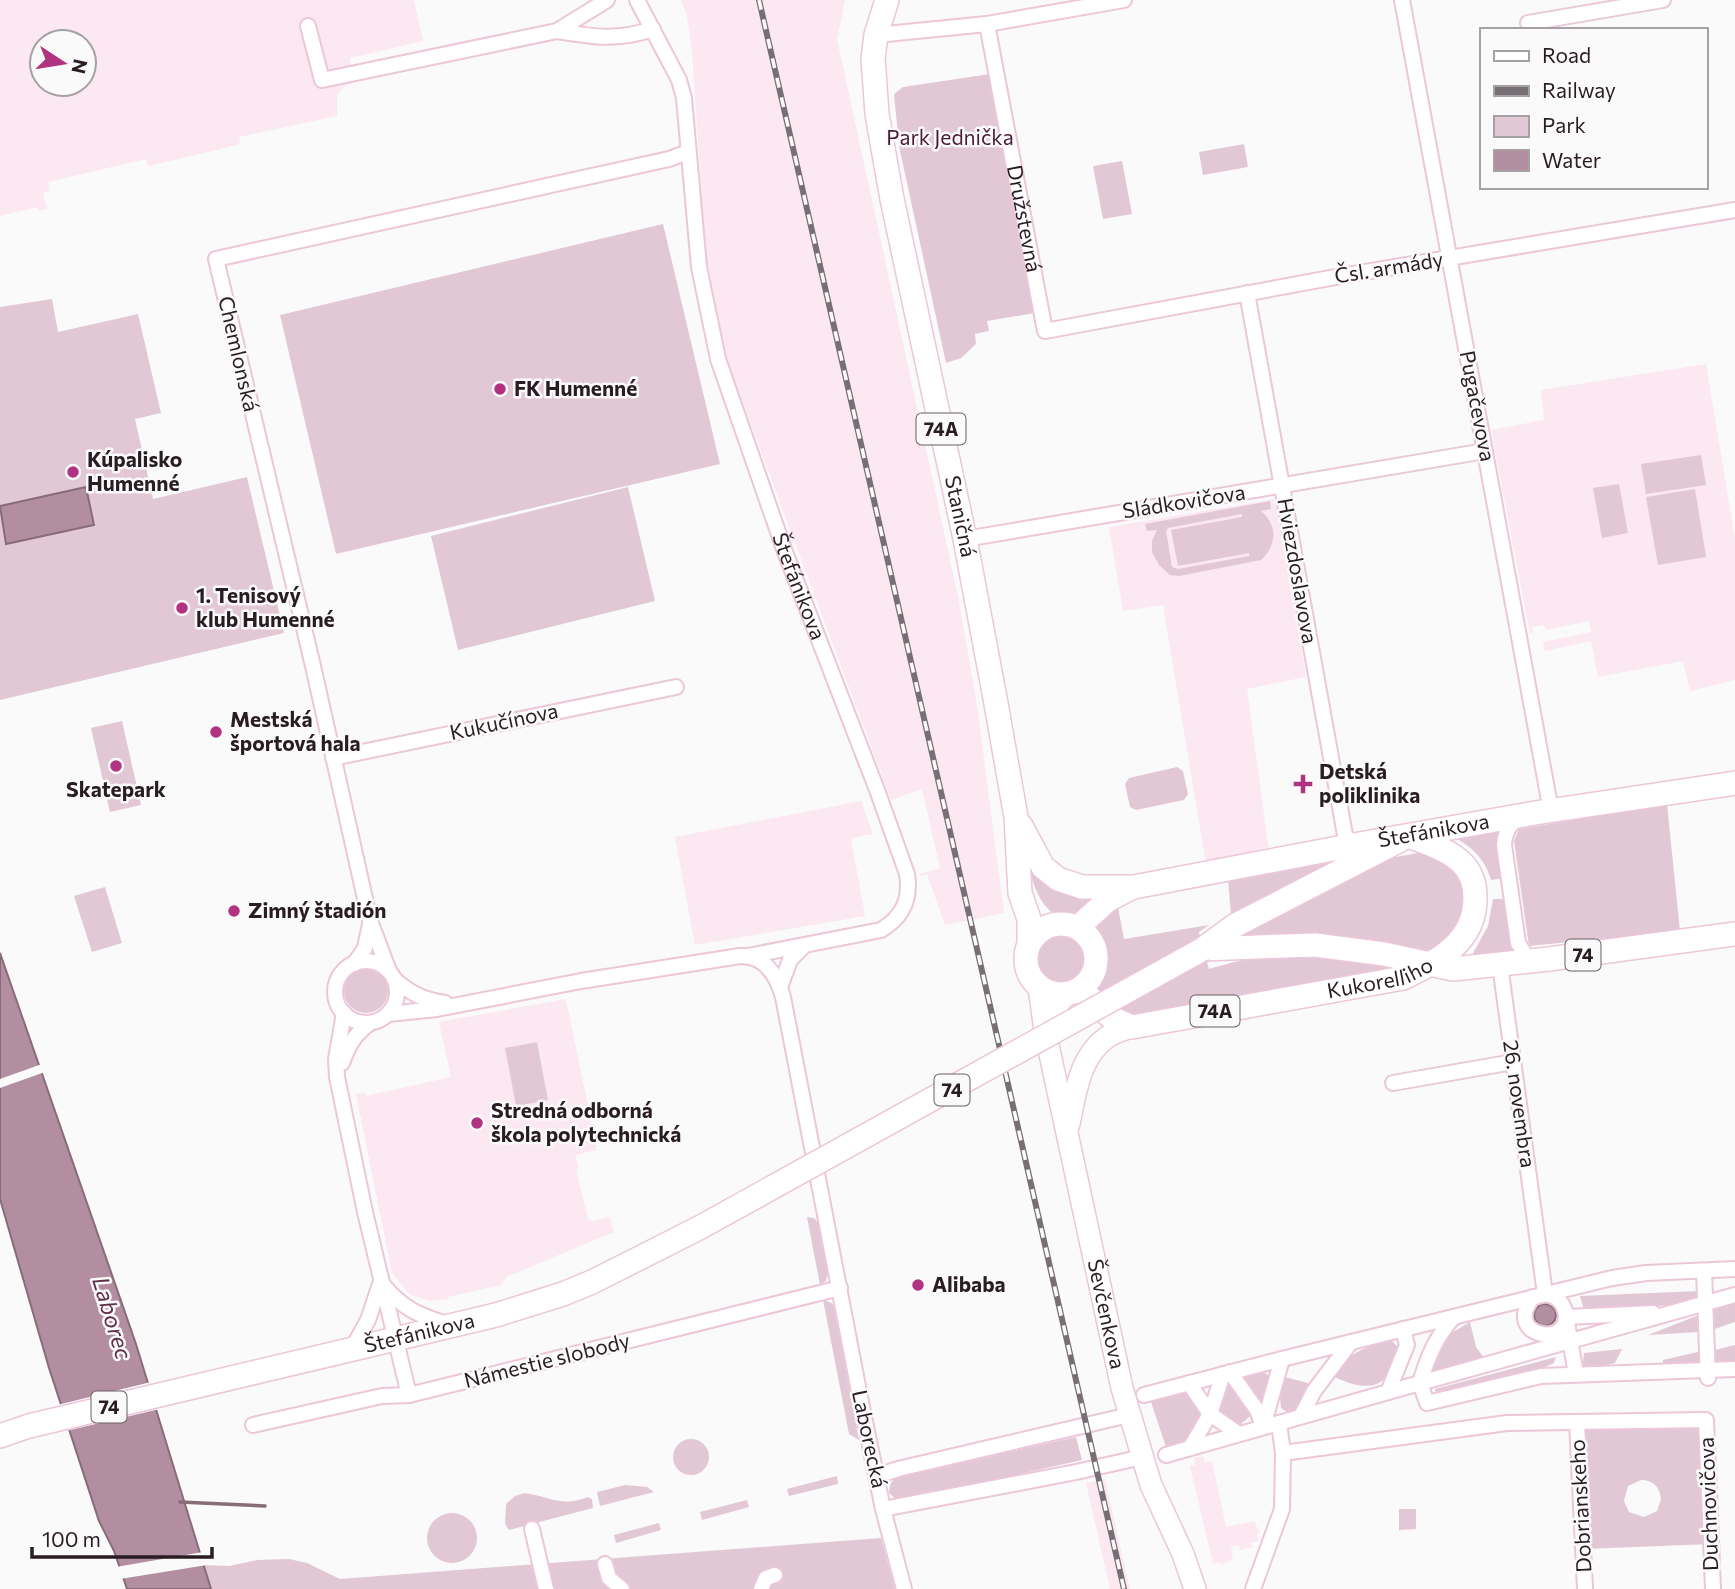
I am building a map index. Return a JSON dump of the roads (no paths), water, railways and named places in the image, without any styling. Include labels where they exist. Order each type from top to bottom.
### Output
[{"type":"main road","name":"74A","points":[[876,35],[887,0]]},
{"type":"main road","name":"Staničná","points":[[876,35],[873,58],[874,88],[892,199],[965,539],[1016,817],[1018,863]]},
{"type":"main road","name":"Štefánikova","points":[[1134,887],[1354,845],[1735,783]]},
{"type":"main road","name":"74A","points":[[1016,817],[1034,854],[1048,873],[1058,879],[1082,887],[1134,887]]},
{"type":"main road","name":"74","points":[[1203,949],[1234,926],[1408,836]]},
{"type":"main road","points":[[1408,836],[1452,855],[1471,875],[1475,889],[1475,902],[1467,931],[1458,945],[1431,964]]},
{"type":"main road","name":"74A","points":[[1018,863],[1033,896],[1053,924]]},
{"type":"main road","name":"74A","points":[[1018,863],[1020,892],[1030,919],[1030,943],[1026,964],[1029,974],[1039,986]]},
{"type":"main road","name":"74A","points":[[1078,927],[1108,900],[1134,887]]},
{"type":"main road","points":[[1030,943],[1039,931],[1053,924],[1066,923],[1078,927],[1090,938],[1097,957],[1091,978],[1057,1004],[1045,1031]]},
{"type":"main road","name":"Kukorelliho","points":[[1132,1027],[1403,978],[1431,964],[1454,969],[1500,965],[1735,934]]},
{"type":"main road","name":"74","points":[[1203,949],[1315,945],[1357,949],[1431,964]]},
{"type":"main road","name":"Štefánikova","points":[[0,1436],[29,1426],[496,1315],[592,1282],[699,1228],[1203,949]]},
{"type":"main road","points":[[1039,986],[1053,993],[1074,991],[1112,1018],[1132,1027]]},
{"type":"main road","name":"Ševčenkova","points":[[1039,986],[1045,1031],[1109,1334],[1129,1415],[1151,1485],[1183,1554],[1195,1589]]},
{"type":"main road","points":[[1067,1130],[1079,1075],[1093,1052],[1109,1036],[1132,1027]]},
{"type":"street","points":[[308,26],[322,80],[557,31],[607,0]]},
{"type":"street","points":[[637,0],[679,80],[684,98],[688,152]]},
{"type":"street","points":[[876,35],[987,24],[1124,0]]},
{"type":"street","name":"Pugačevova","points":[[1402,0],[1551,811]]},
{"type":"street","points":[[1528,23],[1663,0]]},
{"type":"street","name":"Družstevná","points":[[987,24],[1045,331]]},
{"type":"street","points":[[557,31],[591,36],[629,37],[653,29]]},
{"type":"street","name":"Chemlonská","points":[[391,975],[370,921],[216,259],[669,159],[688,152]]},
{"type":"street","name":"Štefánikova","points":[[388,1014],[437,1009],[453,1004],[748,956],[881,930],[889,926],[904,908],[909,887],[907,874],[785,552],[718,359],[699,267],[688,152]]},
{"type":"street","name":"Čsl. armády","points":[[1045,331],[1247,293],[1735,210]]},
{"type":"street","name":"Hviezdoslavova","points":[[1247,293],[1345,835],[1354,845]]},
{"type":"street","name":"Sládkovičova","points":[[965,539],[1485,451]]},
{"type":"street","name":"Kukučínova","points":[[333,758],[676,687]]},
{"type":"street","points":[[1518,817],[1509,826],[1504,845],[1518,943],[1530,961]]},
{"type":"street","name":"Chemlonská","points":[[354,964],[365,948],[370,921]]},
{"type":"street","points":[[780,987],[790,960],[805,945]]},
{"type":"street","points":[[748,956],[767,966],[780,987],[840,1288]]},
{"type":"street","points":[[337,1077],[349,1042],[356,1033],[388,1014],[397,997],[391,975],[373,962],[354,964],[345,969],[336,986],[335,996],[344,1013],[360,1022],[370,1023]]},
{"type":"street","name":"26. novembra","points":[[1500,965],[1537,1243],[1539,1295]]},
{"type":"street","name":"Štefánikova","points":[[391,975],[410,993],[430,1001],[453,1004]]},
{"type":"street","points":[[344,1013],[336,1059],[337,1077],[381,1282],[409,1395]]},
{"type":"street","points":[[1393,1083],[1513,1062]]},
{"type":"street","points":[[1144,1395],[1612,1278],[1646,1273],[1735,1269]]},
{"type":"street","points":[[1704,1271],[1707,1375]]},
{"type":"street","points":[[381,1282],[397,1302],[408,1310],[450,1325]]},
{"type":"street","points":[[352,1349],[368,1320],[381,1282]]},
{"type":"street","name":"Námestie slobody","points":[[253,1425],[382,1396],[409,1395],[840,1288]]},
{"type":"street","name":"Laborecká","points":[[840,1288],[883,1509],[904,1589]]},
{"type":"street","points":[[1166,1455],[1388,1392],[1422,1376],[1533,1351],[1735,1294]]},
{"type":"street","points":[[1539,1295],[1560,1300],[1564,1307],[1576,1374]]},
{"type":"street","points":[[1533,1351],[1524,1315],[1527,1304],[1539,1295]]},
{"type":"street","points":[[1566,1317],[1644,1312],[1663,1315]]},
{"type":"street","points":[[1422,1376],[1444,1327],[1454,1317]]},
{"type":"street","points":[[1527,1325],[1534,1332],[1553,1334],[1562,1327],[1566,1317]]},
{"type":"street","points":[[1404,1329],[1407,1345],[1422,1376],[1427,1403],[1541,1376],[1707,1375],[1735,1370]]},
{"type":"street","points":[[1301,1416],[1314,1391],[1351,1342]]},
{"type":"street","points":[[1388,1392],[1407,1345]]},
{"type":"street","points":[[1263,1427],[1282,1359]]},
{"type":"street","points":[[1190,1448],[1210,1414],[1226,1373]]},
{"type":"street","points":[[1226,1373],[1257,1410],[1263,1427]]},
{"type":"street","points":[[1189,1383],[1210,1414],[1239,1434]]},
{"type":"street","points":[[877,1476],[898,1468],[1129,1415]]},
{"type":"street","name":"Duchnovičova","points":[[1577,1422],[1706,1420],[1713,1589]]},
{"type":"street","points":[[1283,1453],[1507,1423],[1577,1422]]},
{"type":"street","name":"Dobrianskeho","points":[[1577,1422],[1586,1589]]},
{"type":"street","points":[[1253,1589],[1282,1508],[1283,1453],[1279,1423]]},
{"type":"street","points":[[883,1509],[1142,1457]]},
{"type":"street","points":[[532,1530],[546,1589]]},
{"type":"street","points":[[605,1564],[608,1578],[622,1589]]},
{"type":"street","points":[[761,1589],[766,1578],[775,1576]]},
{"type":"water","points":[[86,487],[94,525],[6,544],[0,506]]},
{"type":"water","name":"Laborec","points":[[0,953],[136,1344],[211,1589],[127,1589],[114,1551],[99,1521],[49,1368],[0,1199]]},
{"type":"water","points":[[1545,1304],[1555,1311],[1556,1315],[1549,1325],[1545,1326],[1535,1319],[1534,1315],[1541,1305]]},
{"type":"waterway","points":[[180,1502],[265,1506]]},
{"type":"railway","points":[[759,0],[1124,1589]]},
{"type":"place","name":"FK Humenné","points":[[500,389]]},
{"type":"place","name":"Kúpalisko Humenné","points":[[73,472]]},
{"type":"place","name":"1. Tenisový klub Humenné","points":[[182,608]]},
{"type":"place","name":"Mestská športová hala","points":[[216,732]]},
{"type":"place","name":"Skatepark","points":[[116,766]]},
{"type":"place","name":"Detská poliklinika","points":[[1303,784]]},
{"type":"place","name":"Zimný štadión","points":[[234,911]]},
{"type":"place","name":"Stredná odborná škola polytechnická","points":[[477,1123]]},
{"type":"place","name":"Alibaba","points":[[918,1285]]},
{"type":"park label","name":"Park Jednička","points":[[950,138]]}]
